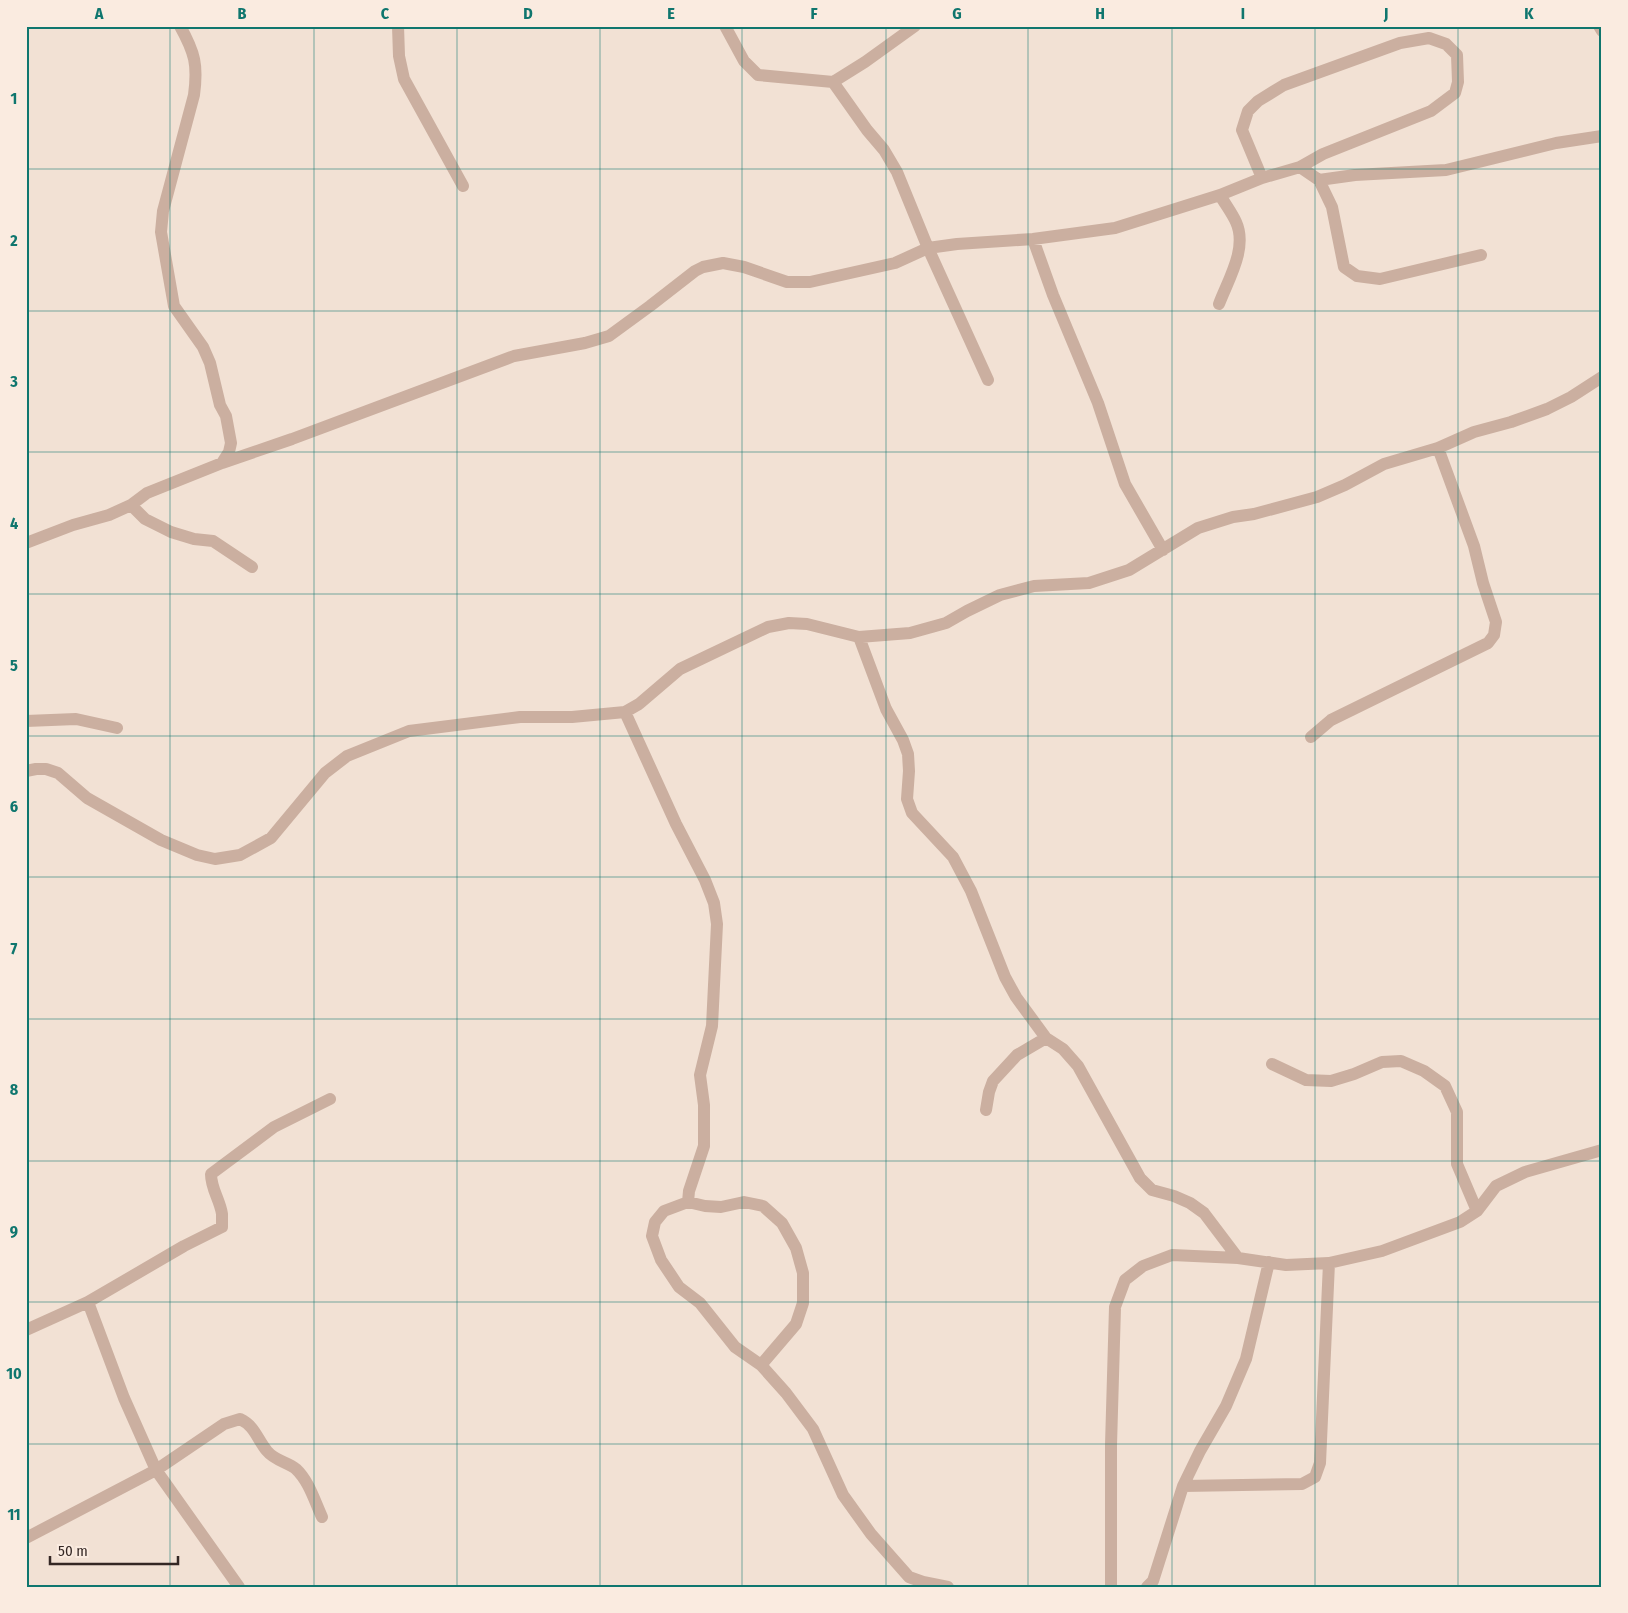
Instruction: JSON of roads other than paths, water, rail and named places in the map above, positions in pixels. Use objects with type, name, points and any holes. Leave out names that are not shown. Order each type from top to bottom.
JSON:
[{"type":"street","points":[[180,26],[192,48],[196,64],[196,81],[163,211],[161,232],[174,306],[204,347],[210,363],[220,405],[226,416],[231,443],[229,452],[222,462]]},
{"type":"street","points":[[398,26],[399,56],[404,79],[463,186]]},
{"type":"street","points":[[725,26],[744,61],[758,75],[833,82],[866,62],[915,26]]},
{"type":"street","points":[[1599,26],[1602,31]]},
{"type":"street","points":[[26,543],[131,506],[147,493],[222,462],[302,436],[514,356],[585,343],[609,336],[695,271],[703,267],[723,264],[732,265],[744,267],[787,282],[810,282],[895,263],[928,248],[957,244],[1033,240],[1115,228],[1220,195],[1262,178],[1300,166],[1322,154],[1431,111],[1455,93],[1458,82],[1457,55],[1446,44],[1429,38],[1400,43],[1284,85],[1258,101],[1248,111],[1242,130],[1262,178]]},
{"type":"street","points":[[833,82],[867,130],[884,150],[897,172],[928,248],[988,380]]},
{"type":"street","points":[[1319,180],[1355,175],[1446,170],[1556,143],[1602,136]]},
{"type":"street","points":[[1300,166],[1319,180],[1332,207],[1344,268],[1357,276],[1380,279],[1481,255]]},
{"type":"street","points":[[1219,304],[1238,254],[1240,239],[1237,223],[1220,195]]},
{"type":"street","points":[[1033,240],[1053,295],[1098,403],[1125,484],[1163,550]]},
{"type":"street","points":[[26,771],[46,769],[58,774],[87,798],[161,840],[197,855],[215,859],[240,855],[271,838],[324,773],[347,756],[409,731],[520,717],[572,717],[625,712],[639,704],[680,669],[768,627],[789,623],[807,624],[859,637],[910,633],[946,623],[1000,595],[1034,586],[1090,583],[1130,570],[1198,528],[1226,519],[1254,514],[1317,497],[1345,485],[1384,464],[1438,448],[1474,432],[1511,422],[1546,409],[1571,397],[1602,377]]},
{"type":"street","points":[[1311,737],[1331,720],[1488,643],[1494,635],[1496,622],[1483,583],[1474,546],[1438,448]]},
{"type":"street","points":[[131,506],[145,519],[171,532],[194,539],[213,541],[252,567]]},
{"type":"street","points":[[859,637],[886,709],[903,740],[908,754],[908,799],[912,813],[953,857],[971,891],[1005,977],[1016,997],[1046,1038],[1063,1049],[1078,1066],[1140,1178],[1152,1190],[1190,1203],[1204,1213],[1238,1258]]},
{"type":"street","points":[[625,712],[676,824],[705,880],[714,903],[718,924],[712,1026],[700,1075],[704,1105],[704,1146],[689,1191],[688,1202]]},
{"type":"street","points":[[26,721],[76,720],[117,728]]},
{"type":"street","points":[[986,1110],[993,1081],[1017,1055],[1046,1038]]},
{"type":"street","points":[[1272,1064],[1306,1080],[1331,1081],[1382,1062],[1401,1061],[1424,1071],[1445,1086],[1457,1112],[1457,1164],[1477,1211]]},
{"type":"street","points":[[26,1330],[88,1302],[184,1246],[222,1227],[222,1212],[213,1190],[211,1174],[274,1127],[330,1099]]},
{"type":"street","points":[[1111,1587],[1111,1446],[1115,1307],[1125,1280],[1143,1266],[1172,1256],[1238,1258],[1286,1264],[1329,1263],[1382,1251],[1460,1222],[1477,1211],[1496,1186],[1525,1172],[1602,1150]]},
{"type":"street","points":[[761,1365],[796,1324],[803,1303],[802,1273],[796,1248],[782,1223],[763,1206],[744,1202],[721,1206],[705,1206],[688,1202],[664,1211],[654,1222],[652,1236],[661,1260],[679,1287],[700,1303],[735,1347],[761,1365],[786,1393],[813,1429],[842,1495],[909,1577],[948,1587]]},
{"type":"street","points":[[1147,1587],[1153,1581],[1183,1486],[1200,1451],[1226,1406],[1246,1359],[1269,1262]]},
{"type":"street","points":[[1183,1486],[1302,1484],[1315,1477],[1320,1463],[1329,1263]]},
{"type":"street","points":[[88,1302],[124,1398],[156,1470],[239,1587]]},
{"type":"street","points":[[26,1538],[156,1470],[224,1424],[240,1419],[249,1424],[268,1452],[279,1461],[295,1468],[304,1479],[322,1517]]}]
